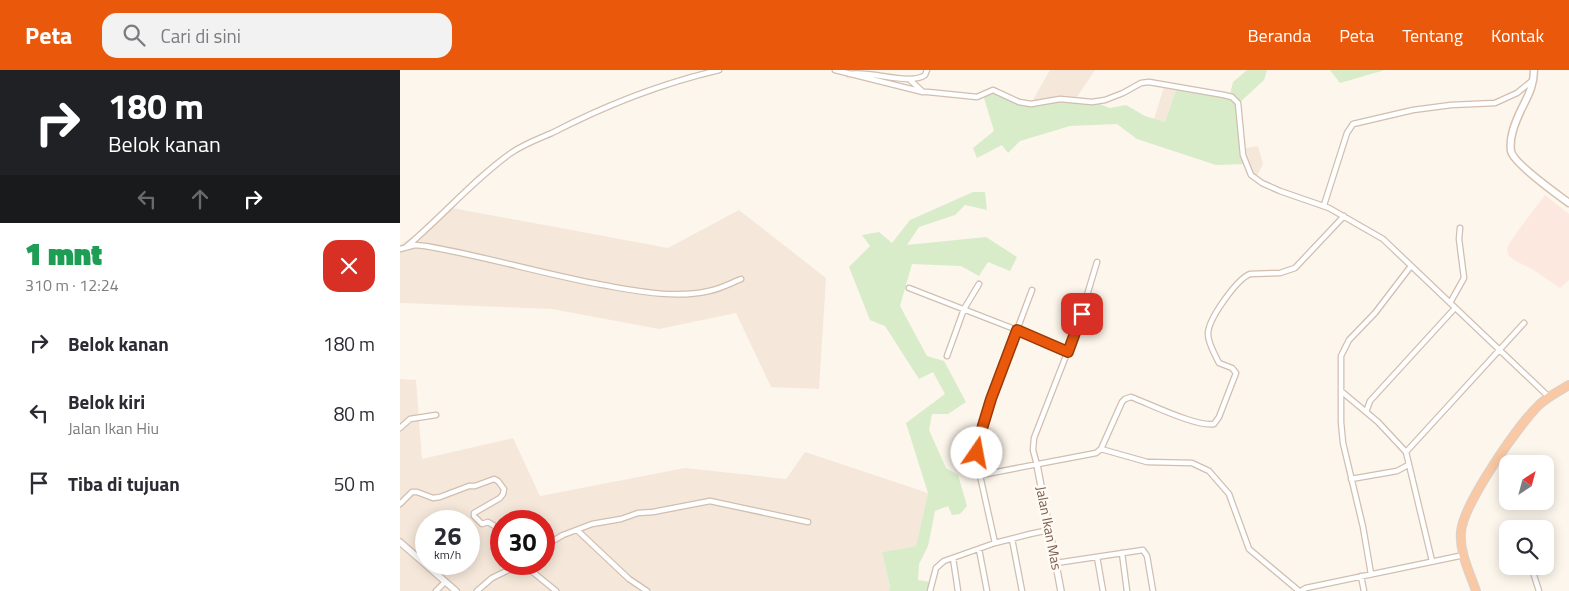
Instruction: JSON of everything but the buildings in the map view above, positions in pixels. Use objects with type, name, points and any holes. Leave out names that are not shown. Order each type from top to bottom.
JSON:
[{"type":"highway","points":[[1476,591],[1464,555],[1461,540],[1462,527],[1476,496],[1526,418],[1549,397],[1569,385]]},
{"type":"main road","points":[[1534,70],[1532,89],[1513,128],[1511,151],[1513,157],[1524,167],[1569,203]]},
{"type":"street","points":[[406,247],[487,173],[524,145],[597,110],[657,86],[719,70]]},
{"type":"street","points":[[835,70],[923,92],[977,97],[993,90],[1019,102],[1031,104],[1060,99],[1092,102],[1105,100],[1124,93],[1142,83],[1149,82],[1232,98],[1238,103],[1244,154],[1251,174],[1272,188],[1324,206],[1383,238],[1549,397]]},
{"type":"street","points":[[848,74],[868,72],[909,79],[922,77],[925,75],[926,70]]},
{"type":"street","points":[[1324,206],[1346,133],[1353,124],[1413,110],[1452,105],[1496,103],[1517,93],[1534,78]]},
{"type":"street","points":[[909,79],[923,92]]},
{"type":"street","points":[[981,475],[1093,454],[1101,449],[1122,402],[1131,397],[1207,425],[1217,422],[1236,373],[1232,368],[1219,363],[1210,340],[1208,333],[1215,316],[1245,276],[1250,274],[1285,273],[1295,268],[1301,264],[1333,226],[1344,216]]},
{"type":"street","points":[[1450,303],[1464,278],[1459,239],[1460,228]]},
{"type":"street","points":[[400,249],[420,246],[434,247],[562,277],[629,290],[661,293],[687,294],[710,291],[741,279]]},
{"type":"street","points":[[1037,465],[1033,443],[1085,304],[1097,262]]},
{"type":"street","points":[[1370,574],[1363,527],[1342,443],[1341,356],[1345,346],[1354,334],[1384,303],[1412,266]]},
{"type":"street","points":[[946,356],[964,309],[980,284]]},
{"type":"street","points":[[909,288],[1068,352]]},
{"type":"street","points":[[995,544],[977,462],[978,442],[991,399],[1032,290]]},
{"type":"street","points":[[1366,412],[1368,404],[1456,308]]},
{"type":"street","points":[[1406,452],[1524,323]]},
{"type":"street","points":[[1341,391],[1366,412],[1406,452],[1432,561]]},
{"type":"street","points":[[400,428],[410,419],[436,415]]},
{"type":"street","points":[[1101,449],[1147,462],[1192,462],[1209,471],[1229,494],[1249,549],[1303,590],[1464,555]]},
{"type":"street","name":"Jalan Ikan Mas","points":[[1037,465],[1061,591]]},
{"type":"street","points":[[1351,479],[1396,471],[1408,465]]},
{"type":"street","points":[[1396,471],[1410,475]]},
{"type":"street","points":[[400,504],[412,492],[433,498],[440,497],[494,479],[504,489],[503,494],[500,498],[474,513],[479,523],[490,523]]},
{"type":"street","points":[[555,540],[592,524],[621,519],[638,513],[710,501],[808,522]]},
{"type":"street","points":[[577,530],[629,579],[647,591]]},
{"type":"street","points":[[930,591],[936,568],[944,561],[995,544],[1049,530]]},
{"type":"street","points":[[1012,539],[1022,591]]},
{"type":"street","points":[[400,542],[456,591]]},
{"type":"street","points":[[979,549],[987,591]]},
{"type":"street","points":[[1056,563],[1144,550],[1146,552],[1153,591]]},
{"type":"street","points":[[1122,554],[1127,591]]},
{"type":"street","points":[[1097,557],[1103,591]]},
{"type":"street","points":[[953,558],[958,591]]},
{"type":"street","points":[[477,591],[498,575]]},
{"type":"street","points":[[536,575],[556,591]]},
{"type":"street","points":[[1533,575],[1539,591]]},
{"type":"street","points":[[1361,576],[1364,591]]},
{"type":"street","points":[[436,591],[445,582]]},
{"type":"shaded area","points":[[1050,70],[1095,70],[1075,100],[1030,105]]},
{"type":"shaded area","points":[[1164,87],[1176,90],[1165,122],[1154,119]]},
{"type":"shaded area","points":[[1258,146],[1263,164],[1255,180],[1242,149]]},
{"type":"shaded area","points":[[1545,195],[1569,214],[1569,280],[1560,288],[1532,269],[1514,260],[1509,256],[1507,250],[1517,232]]},
{"type":"shaded area","points":[[447,207],[668,248],[739,210],[826,278],[819,389],[771,387],[736,313],[659,329],[552,309],[400,303],[400,245],[415,235]]},
{"type":"shaded area","points":[[400,379],[416,380],[422,459],[513,438],[540,496],[685,468],[786,479],[805,452],[928,493],[916,546],[882,552],[890,587],[889,591],[400,591]]},
{"type":"green space","points":[[1247,70],[1267,70],[1264,80],[1236,106],[1238,133],[1246,164],[1216,165],[1137,139],[1117,124],[1070,126],[1020,141],[1008,153],[1002,145],[977,158],[973,148],[994,131],[984,98],[991,92],[995,91],[1030,105],[1047,104],[1055,101],[1097,103],[1110,108],[1126,105],[1145,116],[1165,122],[1176,90],[1213,94],[1229,98],[1233,82]]},
{"type":"green space","points":[[1330,70],[1385,70],[1340,83]]},
{"type":"green space","points":[[973,192],[985,192],[987,210],[965,205],[955,215],[919,227],[907,245],[986,237],[1017,257],[1010,271],[988,262],[979,276],[961,266],[912,264],[900,306],[927,356],[944,361],[966,402],[948,414],[932,414],[929,430],[946,468],[958,475],[967,506],[960,514],[952,515],[948,506],[935,511],[928,546],[919,564],[918,580],[930,582],[929,591],[889,591],[890,587],[882,552],[916,546],[928,493],[906,423],[945,394],[933,372],[919,379],[885,326],[870,320],[849,267],[870,246],[862,235],[879,232],[892,243],[910,220]]},
{"type":"route","points":[[977,453],[978,442],[991,399],[1017,330],[1068,352],[1082,314]]}]
